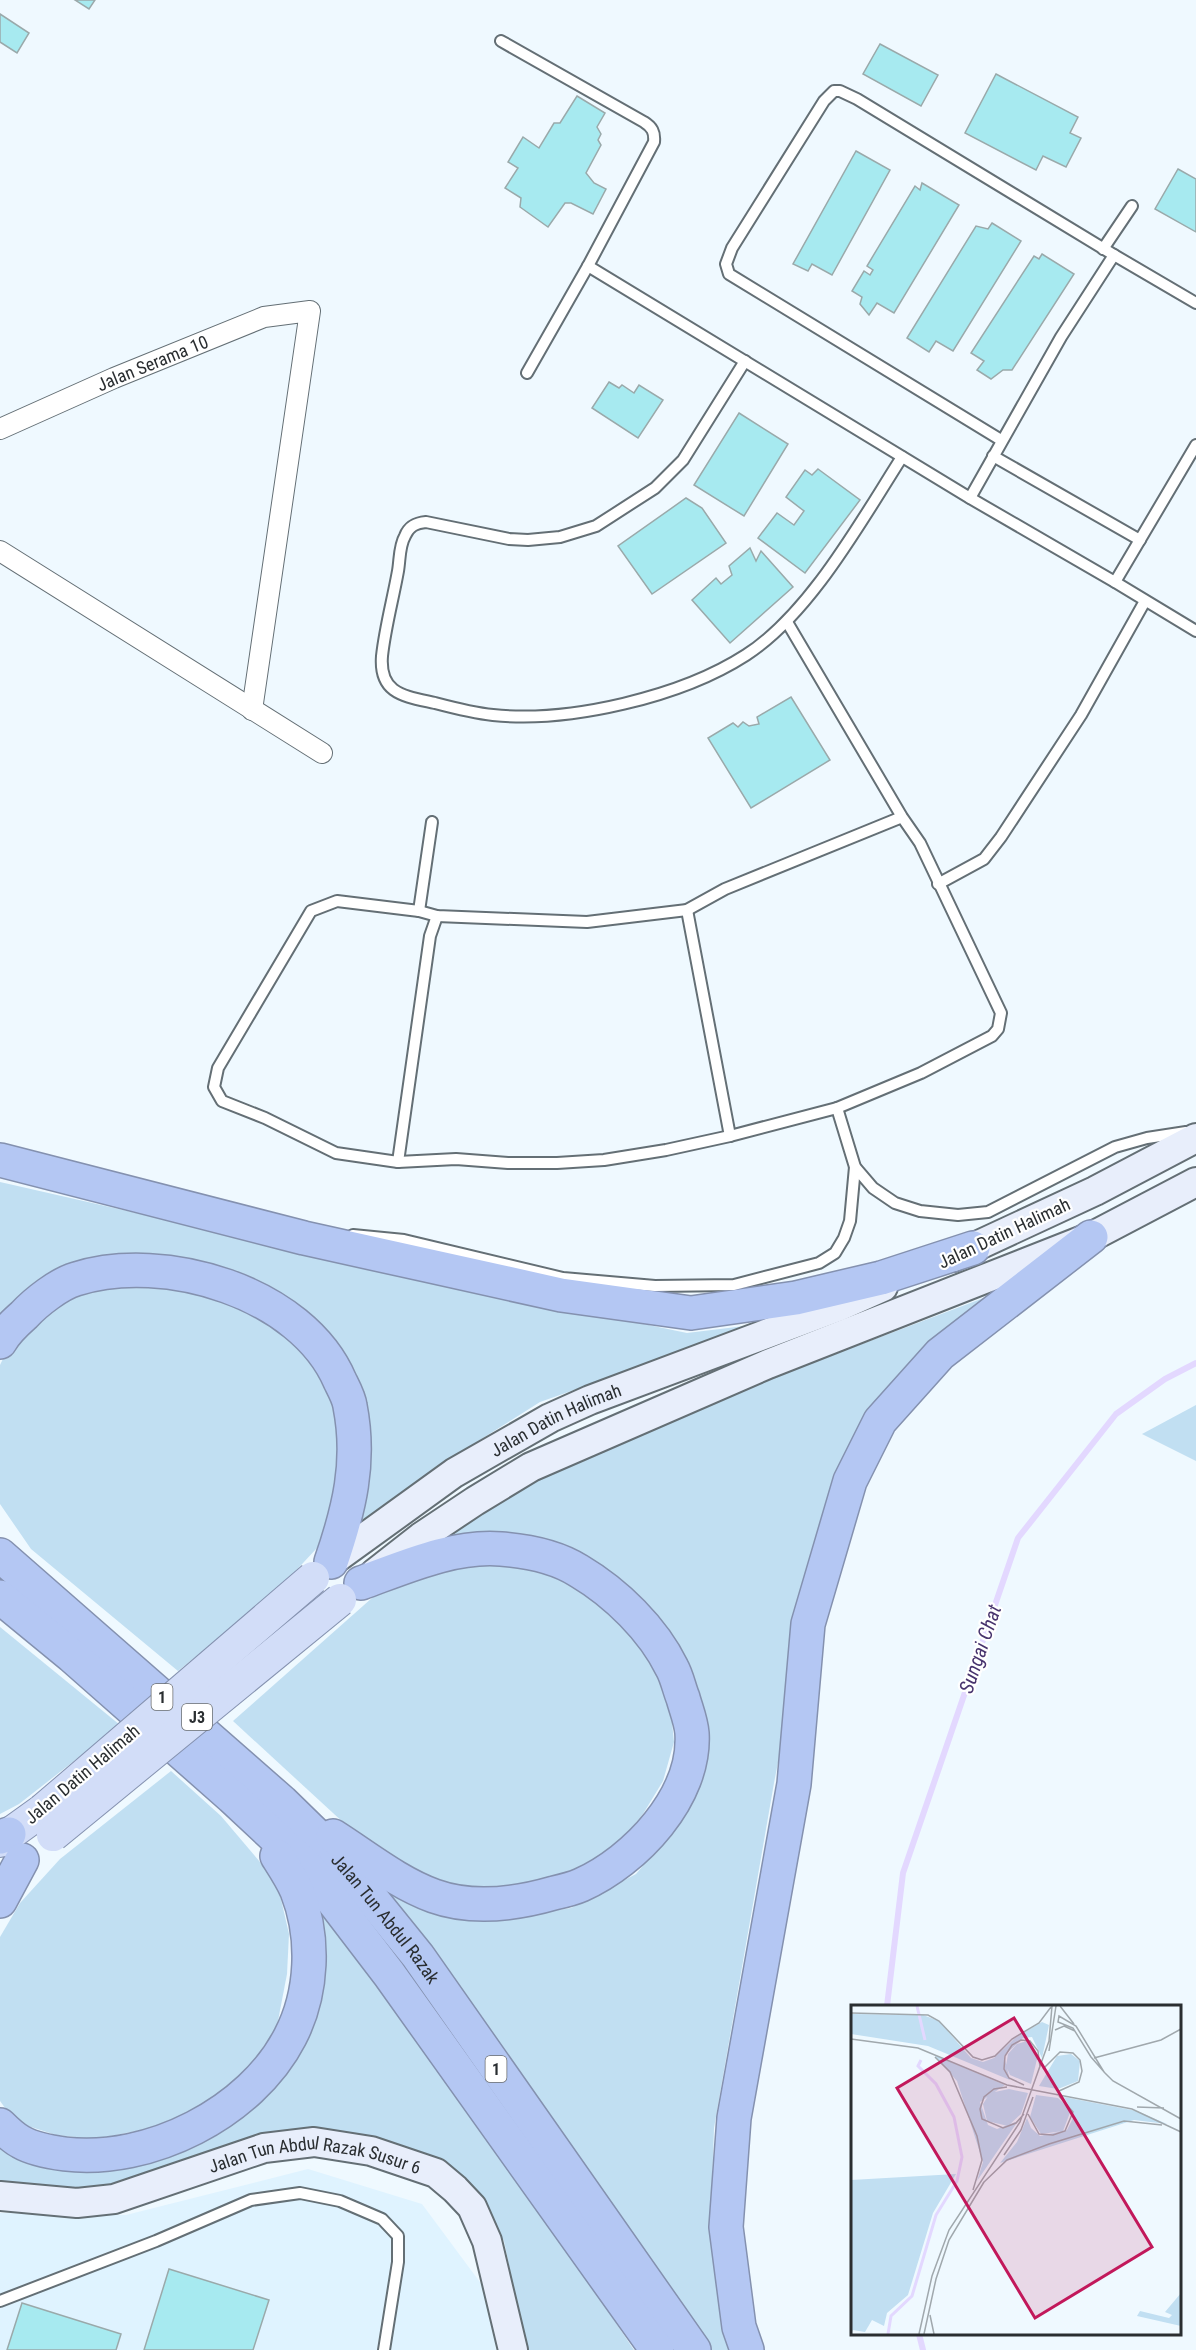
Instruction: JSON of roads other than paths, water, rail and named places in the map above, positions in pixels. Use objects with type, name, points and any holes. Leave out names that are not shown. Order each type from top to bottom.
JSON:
[{"type":"highway","points":[[0,1160],[304,1238],[561,1295],[691,1313],[796,1298],[881,1278],[973,1248]]},
{"type":"highway","points":[[747,2350],[739,2327],[726,2228],[734,2118],[794,1785],[808,1624],[850,1482],[880,1421],[940,1354],[1091,1237]]},
{"type":"highway","points":[[0,1342],[4,1334],[35,1303],[74,1279],[125,1269],[182,1274],[237,1290],[271,1306],[302,1328],[332,1362],[350,1404],[356,1464],[346,1520],[322,1570]]},
{"type":"highway","points":[[0,1531],[4,1541],[43,1592]]},
{"type":"highway","points":[[282,1802],[404,1881],[434,1896],[466,1904],[499,1903],[546,1895],[579,1886],[607,1871],[639,1847],[665,1816],[681,1787],[691,1754],[692,1732],[673,1668],[648,1630],[614,1596],[578,1570],[540,1555],[500,1549],[462,1551],[402,1568],[351,1591]]},
{"type":"highway","name":"Jalan Tun Abdul Razak","points":[[0,1554],[282,1802],[322,1840],[418,1956],[694,2350]]},
{"type":"highway","name":"Jalan Tun Abdul Razak","points":[[0,1597],[72,1656],[232,1797],[308,1868],[376,1957],[657,2350]]},
{"type":"highway","points":[[0,2125],[21,2143],[49,2152],[98,2155],[135,2150],[171,2139],[197,2127],[240,2098],[276,2059],[290,2037],[302,2008],[308,1978],[307,1920],[296,1889],[272,1847],[232,1797]]},
{"type":"highway","points":[[0,1902],[6,1850]]},
{"type":"main road","name":"Jalan Datin Halimah","points":[[48,1823],[322,1570],[454,1473],[550,1418],[590,1400],[838,1307],[1095,1191],[1196,1138]]},
{"type":"main road","name":"Jalan Datin Halimah","points":[[6,1850],[48,1823],[430,1531],[531,1467],[768,1364],[1091,1237],[1196,1182]]},
{"type":"main road","name":"Jalan Tun Abdul Razak Susur 6","points":[[0,2196],[77,2203],[114,2199],[264,2148],[314,2142],[371,2151],[435,2173],[472,2207],[487,2241],[513,2350]]},
{"type":"street","name":"Jalan Serama 10","points":[[0,429],[114,378],[264,317],[310,311],[252,710]]},
{"type":"street","points":[[0,551],[322,753]]},
{"type":"lane","points":[[501,41],[644,122],[653,130],[654,142],[588,266],[527,373]]},
{"type":"lane","points":[[1001,440],[738,282],[729,274],[726,267],[732,248],[824,102],[834,91],[840,91],[857,99],[1196,303]]},
{"type":"lane","points":[[1103,249],[1132,206]]},
{"type":"lane","points":[[970,498],[1061,337],[1114,255]]},
{"type":"lane","points":[[588,266],[970,498],[1196,631]]},
{"type":"lane","points":[[745,361],[702,433],[676,467],[655,488],[597,526],[575,534],[528,540],[509,539],[426,522],[417,523],[411,527],[402,545],[382,656],[383,678],[387,685],[400,694],[454,708],[492,715],[531,716],[569,714],[627,702],[703,677],[745,656],[787,622],[824,576],[902,457]]},
{"type":"lane","points":[[1115,582],[1196,445]]},
{"type":"lane","points":[[993,456],[1140,540]]},
{"type":"lane","points":[[938,885],[984,859],[1001,837],[1081,715],[1145,601]]},
{"type":"lane","points":[[787,622],[902,817],[920,843],[938,885],[1001,1013],[998,1029],[992,1036],[921,1073],[837,1108],[730,1136],[604,1160],[547,1163],[456,1159],[398,1162],[336,1153],[265,1118],[222,1101],[214,1087],[218,1068],[311,911],[337,901],[419,911],[437,916],[587,922],[687,910],[725,889],[902,817]]},
{"type":"lane","points":[[419,911],[432,822]]},
{"type":"lane","points":[[687,910],[730,1136]]},
{"type":"lane","points":[[398,1162],[430,936],[437,916]]},
{"type":"lane","points":[[304,1238],[338,1234],[404,1240],[563,1278],[656,1286],[734,1286],[819,1263],[835,1253],[844,1238],[850,1221],[855,1167],[837,1108]]},
{"type":"lane","points":[[855,1167],[873,1188],[896,1203],[920,1211],[958,1215],[988,1212],[1115,1147],[1147,1138],[1196,1131]]},
{"type":"lane","points":[[0,2301],[156,2241],[251,2200],[300,2193],[340,2201],[382,2219],[398,2236],[398,2262],[384,2350]]},
{"type":"waterway","name":"Sungai Chat","points":[[887,2005],[903,1873],[1018,1538],[1116,1414],[1165,1379],[1196,1363]]},
{"type":"waterway","name":"Sungai Chat","points":[[919,2335],[923,2350]]}]
